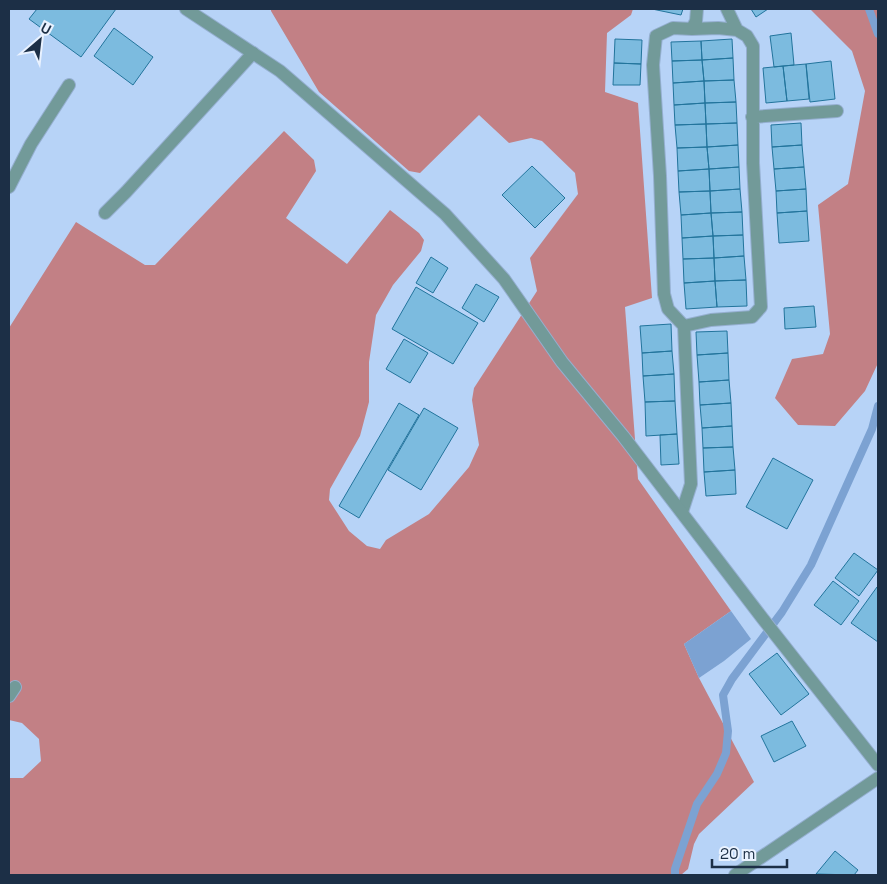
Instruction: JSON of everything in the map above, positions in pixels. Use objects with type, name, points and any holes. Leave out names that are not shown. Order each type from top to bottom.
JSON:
[{"type":"street","points":[[186,9],[280,71],[445,214],[504,278],[562,362],[623,436],[781,643],[851,728],[878,765]]},
{"type":"street","points":[[692,29],[696,21],[697,9]]},
{"type":"street","points":[[727,9],[737,30]]},
{"type":"street","points":[[682,512],[691,484],[684,326],[668,309],[664,294],[660,176],[653,65],[656,36],[673,28],[737,30],[747,36],[753,46],[753,162],[761,307],[752,317],[712,320],[684,326]]},
{"type":"street","points":[[104,213],[145,172],[253,53]]},
{"type":"street","points":[[9,187],[31,144],[69,84]]},
{"type":"street","points":[[752,117],[837,111]]},
{"type":"street","points":[[735,875],[878,778]]},
{"type":"shaded area","points":[[271,9],[633,9],[631,15],[607,33],[605,92],[638,103],[652,298],[625,307],[638,479],[731,611],[684,644],[699,678],[754,782],[699,834],[694,844],[688,869],[681,875],[9,875],[9,778],[23,778],[41,761],[39,739],[22,723],[9,720],[9,328],[76,222],[145,265],[155,265],[284,131],[314,160],[316,171],[286,218],[347,264],[390,210],[419,233],[424,240],[421,251],[393,285],[376,315],[369,362],[369,402],[360,436],[330,489],[329,500],[349,531],[367,546],[380,549],[386,540],[429,514],[469,467],[479,445],[472,400],[474,388],[537,291],[530,258],[578,194],[575,173],[542,141],[531,138],[509,143],[479,115],[420,173],[409,171],[319,92]]},
{"type":"shaded area","points":[[810,9],[878,9],[878,363],[865,391],[835,426],[798,425],[775,398],[792,359],[823,354],[830,334],[818,205],[848,184],[865,91],[852,51]]},
{"type":"water","points":[[731,611],[751,639],[699,678],[684,644]]},
{"type":"building","points":[[37,9],[116,9],[81,57],[29,19]]},
{"type":"building","points":[[652,9],[683,9],[681,15]]},
{"type":"building","points":[[751,9],[768,9],[756,17]]},
{"type":"building","points":[[114,28],[153,57],[133,85],[94,56]]},
{"type":"building","points":[[791,33],[794,65],[774,67],[770,36]]},
{"type":"building","points":[[615,39],[642,40],[641,64],[614,63]]},
{"type":"building","points":[[732,39],[733,58],[702,60],[701,41]]},
{"type":"building","points":[[701,41],[702,60],[672,61],[671,42]]},
{"type":"building","points":[[733,58],[734,80],[704,81],[702,60]]},
{"type":"building","points":[[702,60],[704,81],[673,83],[672,61]]},
{"type":"building","points":[[831,61],[835,99],[810,102],[806,64]]},
{"type":"building","points":[[614,63],[641,64],[640,85],[613,85]]},
{"type":"building","points":[[806,64],[809,99],[787,101],[783,66]]},
{"type":"building","points":[[783,66],[787,101],[766,103],[763,68]]},
{"type":"building","points":[[734,80],[736,102],[705,103],[704,81]]},
{"type":"building","points":[[704,81],[705,103],[674,105],[673,83]]},
{"type":"building","points":[[736,102],[737,123],[706,124],[705,103]]},
{"type":"building","points":[[705,103],[706,124],[675,125],[674,105]]},
{"type":"building","points":[[737,123],[738,145],[707,147],[706,124]]},
{"type":"building","points":[[801,123],[802,145],[772,147],[771,125]]},
{"type":"building","points":[[706,124],[707,147],[677,148],[675,125]]},
{"type":"building","points":[[738,145],[739,167],[709,169],[707,147]]},
{"type":"building","points":[[802,145],[804,167],[774,169],[772,147]]},
{"type":"building","points":[[707,147],[709,169],[678,171],[677,148]]},
{"type":"building","points":[[532,166],[565,198],[535,228],[502,195]]},
{"type":"building","points":[[739,167],[740,189],[710,191],[709,169]]},
{"type":"building","points":[[804,167],[806,189],[776,191],[774,169]]},
{"type":"building","points":[[709,169],[710,191],[679,192],[678,171]]},
{"type":"building","points":[[740,189],[742,212],[711,213],[710,191]]},
{"type":"building","points":[[806,189],[807,211],[777,213],[776,191]]},
{"type":"building","points":[[710,191],[711,213],[681,215],[679,192]]},
{"type":"building","points":[[807,211],[809,241],[779,243],[777,213]]},
{"type":"building","points":[[742,212],[743,235],[713,236],[711,213]]},
{"type":"building","points":[[711,213],[713,236],[682,238],[681,215]]},
{"type":"building","points":[[743,235],[744,256],[714,258],[713,236]]},
{"type":"building","points":[[713,236],[714,258],[683,259],[682,238]]},
{"type":"building","points":[[744,256],[746,280],[715,281],[714,258]]},
{"type":"building","points":[[431,257],[448,268],[433,293],[416,283]]},
{"type":"building","points":[[714,258],[715,281],[684,283],[683,259]]},
{"type":"building","points":[[746,280],[747,306],[717,307],[715,281]]},
{"type":"building","points":[[715,281],[717,307],[686,309],[684,283]]},
{"type":"building","points":[[476,284],[499,297],[484,322],[462,308]]},
{"type":"building","points":[[416,287],[478,323],[453,364],[392,329]]},
{"type":"building","points":[[814,306],[816,327],[785,329],[784,308]]},
{"type":"building","points":[[671,324],[672,351],[642,353],[640,326]]},
{"type":"building","points":[[727,331],[728,353],[697,355],[696,332]]},
{"type":"building","points":[[404,339],[428,353],[410,383],[386,369]]},
{"type":"building","points":[[672,351],[674,374],[643,376],[642,353]]},
{"type":"building","points":[[728,353],[729,380],[699,382],[697,355]]},
{"type":"building","points":[[674,374],[675,401],[645,402],[643,376]]},
{"type":"building","points":[[729,380],[731,403],[700,405],[699,382]]},
{"type":"building","points":[[675,401],[677,434],[646,436],[645,402]]},
{"type":"building","points":[[399,403],[419,415],[359,518],[339,506]]},
{"type":"building","points":[[731,403],[732,426],[702,428],[700,405]]},
{"type":"building","points":[[424,408],[458,428],[421,490],[388,470]]},
{"type":"building","points":[[732,426],[733,447],[703,448],[702,428]]},
{"type":"building","points":[[677,434],[679,464],[661,465],[660,435]]},
{"type":"building","points":[[733,447],[735,470],[704,472],[703,448]]},
{"type":"building","points":[[773,458],[813,480],[787,529],[746,507]]},
{"type":"building","points":[[735,470],[736,494],[706,496],[704,472]]},
{"type":"building","points":[[854,553],[878,570],[859,596],[835,578]]},
{"type":"building","points":[[833,581],[859,601],[841,625],[814,605]]},
{"type":"building","points":[[878,588],[878,642],[851,623]]},
{"type":"building","points":[[777,653],[809,694],[781,715],[749,674]]},
{"type":"building","points":[[792,721],[806,746],[774,762],[761,736]]},
{"type":"building","points":[[835,851],[858,870],[854,875],[816,874]]},
{"type":"waterway","points":[[869,9],[878,34]]},
{"type":"waterway","points":[[675,875],[675,869],[697,804],[717,774],[726,753],[728,731],[723,695],[732,679],[782,612],[811,565],[872,429],[878,406]]}]
